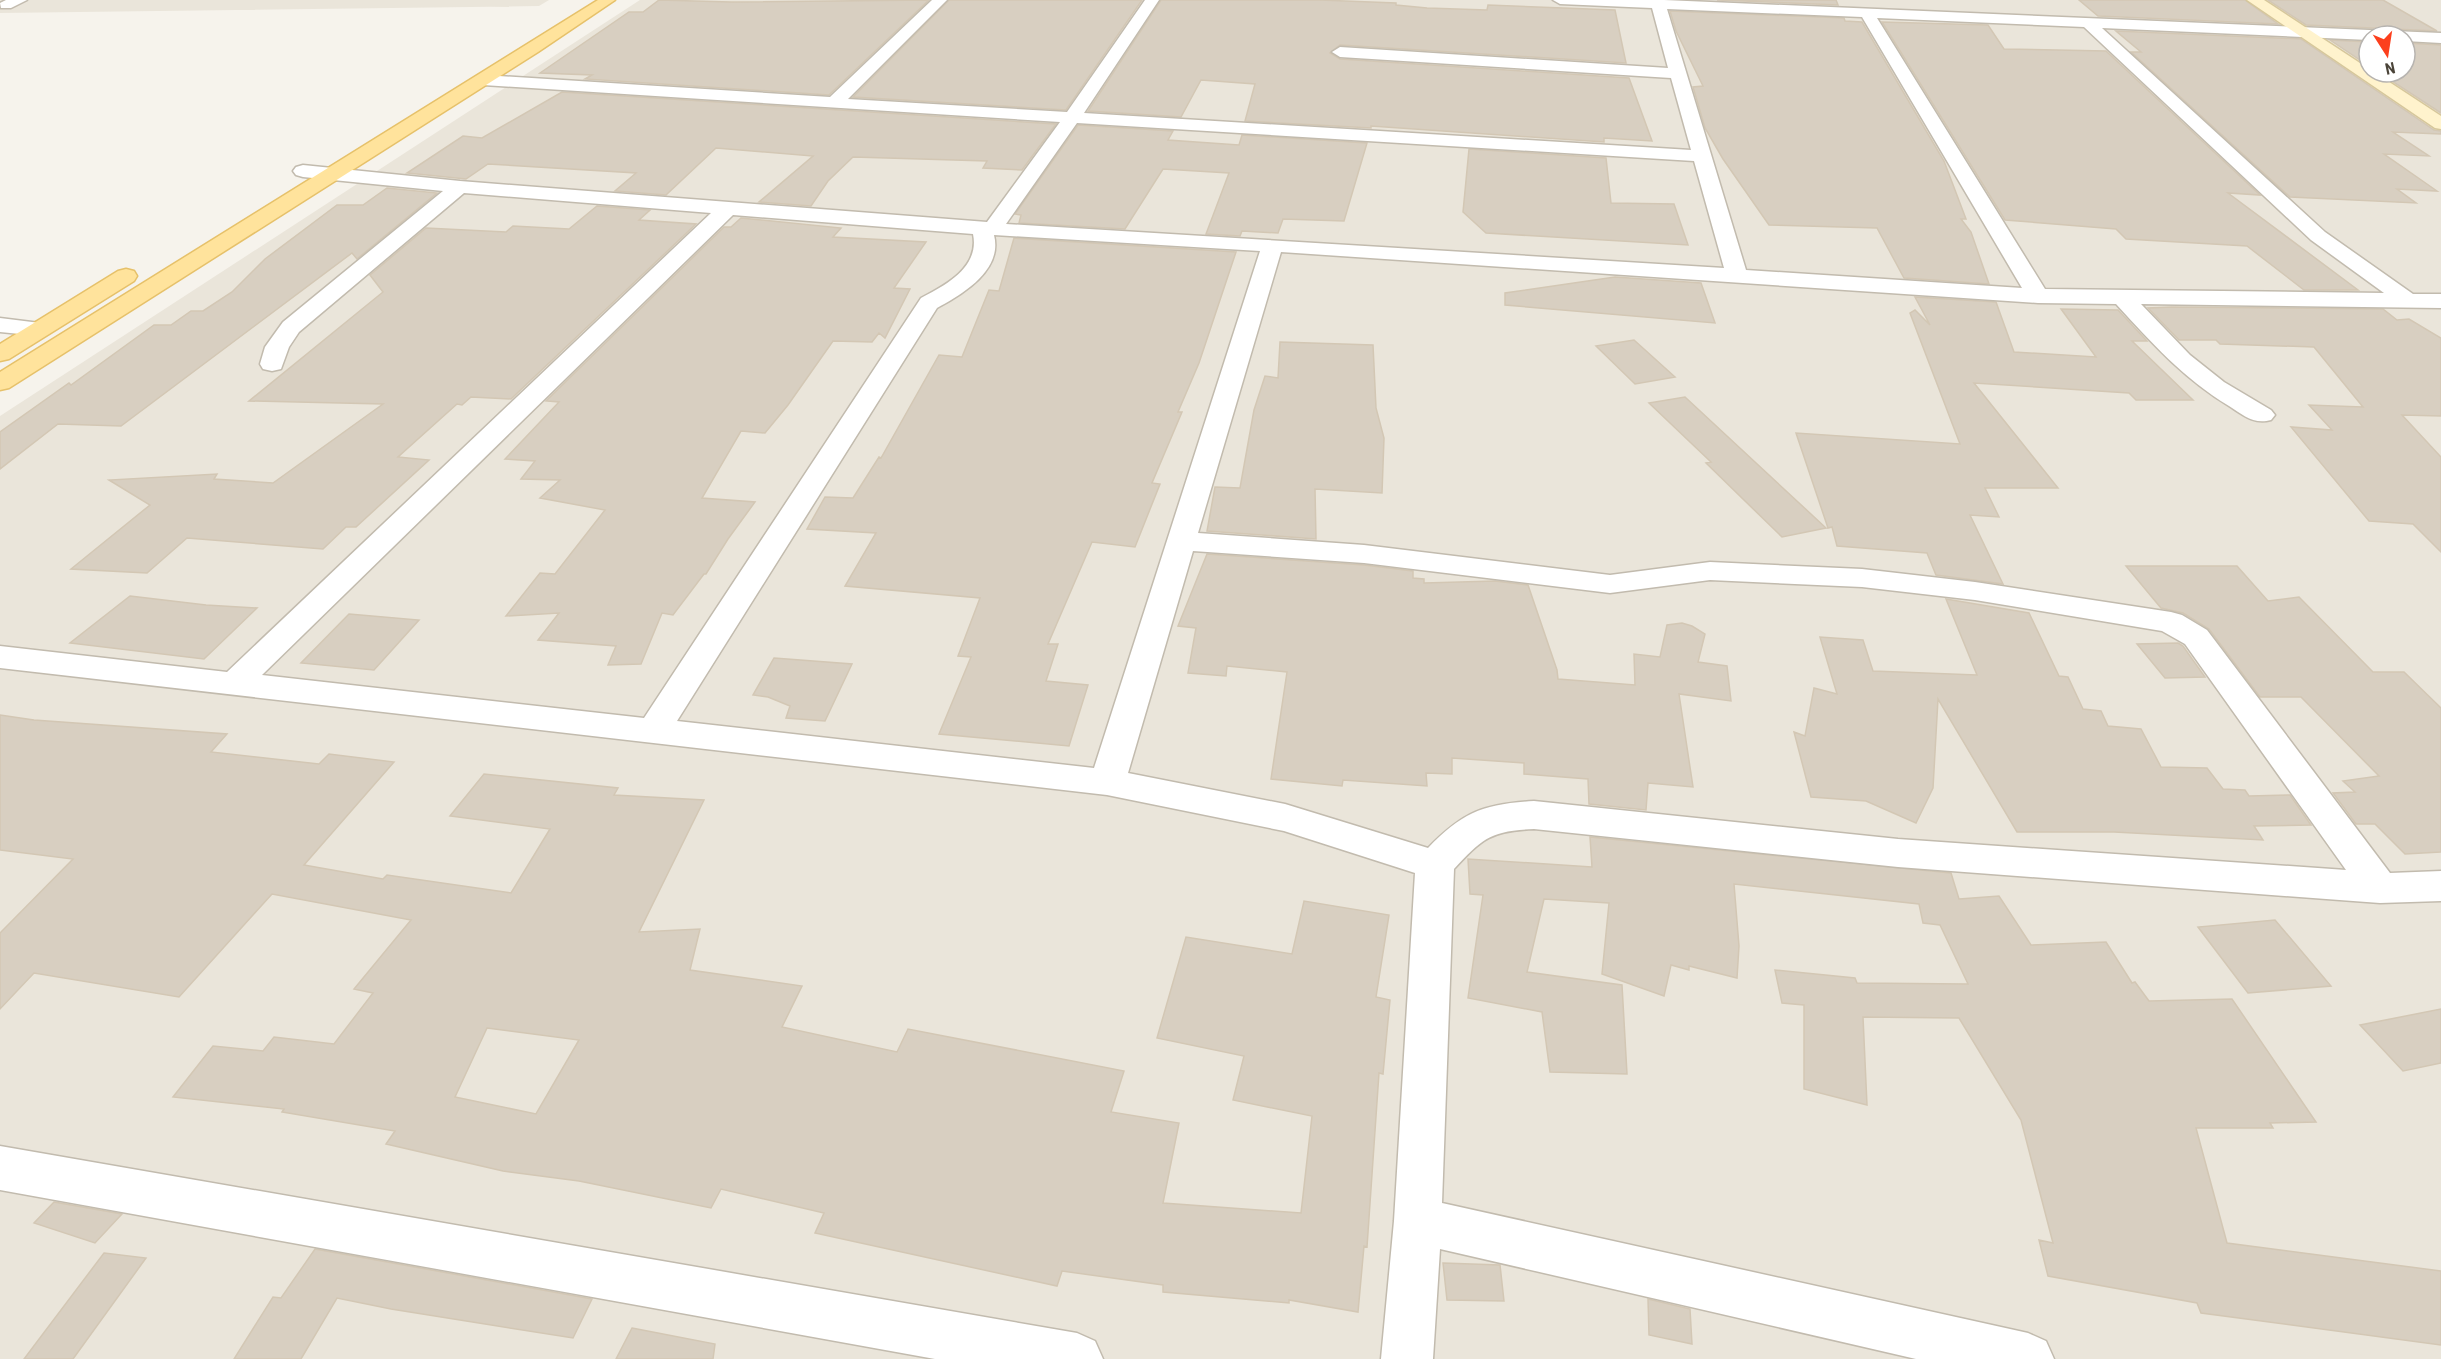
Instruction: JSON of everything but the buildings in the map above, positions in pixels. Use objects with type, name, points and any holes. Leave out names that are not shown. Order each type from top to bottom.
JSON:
[{"type":"main road","points":[[282,183],[582,0]]},
{"type":"main road","points":[[0,383],[608,0]]},
{"type":"main road","points":[[0,354],[141,267]]},
{"type":"street","points":[[833,104],[940,0]]},
{"type":"street","points":[[653,731],[929,303],[958,287],[972,274],[985,255],[987,228],[1073,116],[1152,0]]},
{"type":"street","points":[[1560,0],[2441,38]]},
{"type":"street","points":[[2254,0],[2441,124]]},
{"type":"street","points":[[1658,3],[1700,156],[1737,277]]},
{"type":"street","points":[[1869,15],[2038,296]]},
{"type":"street","points":[[2088,22],[2318,236],[2407,301]]},
{"type":"street","points":[[1340,52],[1677,73]]},
{"type":"street","points":[[483,80],[833,104],[1073,116],[1700,156]]},
{"type":"street","points":[[303,171],[460,187],[727,209],[1737,277],[2038,296],[2407,301],[2437,310]]},
{"type":"street","points":[[272,364],[277,347],[291,327],[460,187]]},
{"type":"street","points":[[234,684],[727,209]]},
{"type":"street","points":[[1107,782],[1272,245]]},
{"type":"street","points":[[2121,296],[2181,360],[2215,387],[2262,416]]},
{"type":"street","points":[[0,326],[40,329]]},
{"type":"street","points":[[1182,541],[1364,554],[1610,584],[1710,571],[1862,578],[1975,591],[2171,622],[2196,637],[2380,888]]},
{"type":"street","points":[[0,657],[1107,782],[1285,818],[1435,865]]},
{"type":"street","points":[[1407,1359],[1418,1221],[1435,865],[1470,828],[1478,824],[1514,815],[1534,815],[1898,853],[2380,888],[2441,886]]},
{"type":"street","points":[[0,1168],[1077,1359]]},
{"type":"street","points":[[1418,1221],[2028,1359]]},
{"type":"shaded area","points":[[0,0],[549,0],[539,6],[0,13]]},
{"type":"shaded area","points":[[640,0],[2441,0],[2441,1359],[0,1359],[0,416]]}]
